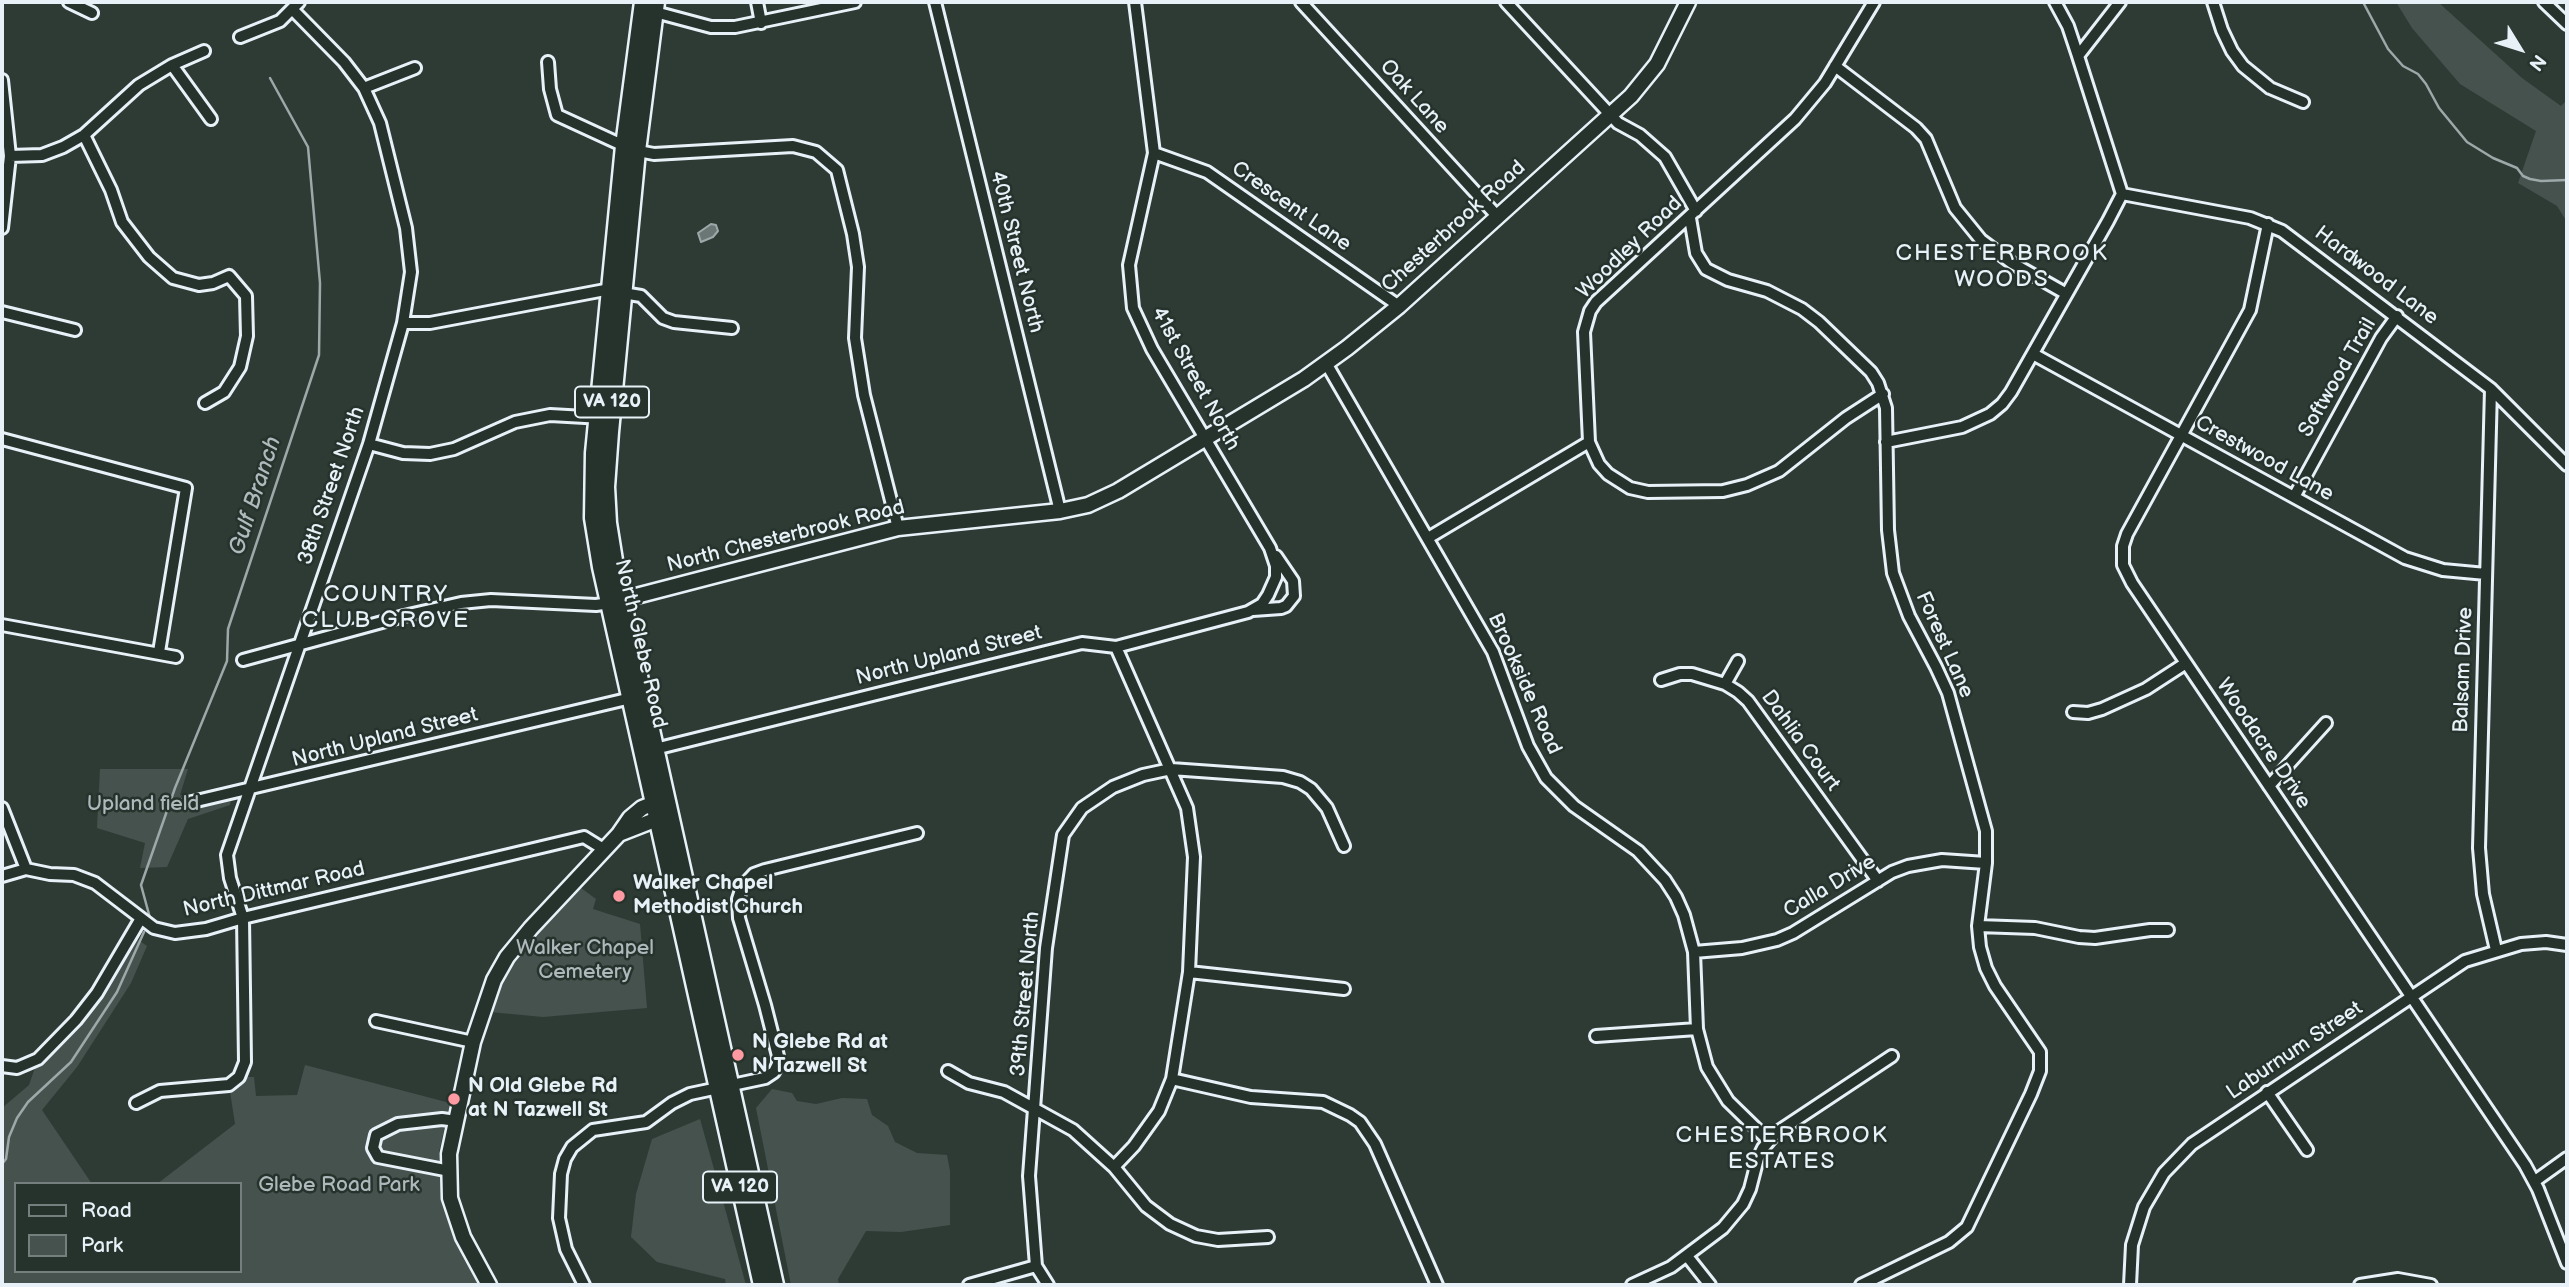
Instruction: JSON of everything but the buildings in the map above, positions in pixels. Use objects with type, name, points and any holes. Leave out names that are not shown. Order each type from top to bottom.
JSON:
[{"type":"main road","name":"North Glebe Road","points":[[651,5],[630,148],[604,418],[607,505],[616,601],[631,698],[662,809],[725,1087],[775,1285]]},
{"type":"main road","name":"North Glebe Road","points":[[616,601],[655,748],[662,809]]},
{"type":"main road","name":"North Glebe Road","points":[[725,1087],[762,1285]]},
{"type":"street","points":[[69,2],[92,13]]},
{"type":"street","points":[[757,2],[761,23]]},
{"type":"street","points":[[651,5],[711,27],[735,27],[855,2]]},
{"type":"street","name":"40th Street North","points":[[935,2],[1060,511]]},
{"type":"street","name":"41st Street North","points":[[1135,2],[1154,153],[1129,265],[1133,308],[1152,349],[1270,548]]},
{"type":"street","name":"Oak Lane","points":[[1301,2],[1498,217]]},
{"type":"street","name":"Forest Lane","points":[[1506,2],[1618,123],[1653,145],[1665,157],[1693,215],[1696,253],[1706,269],[1728,280],[1767,291],[1802,309],[1871,372],[1883,394],[1886,408],[1888,530],[1894,573],[1909,616],[1937,667],[1958,726],[1986,831],[1986,863],[1978,926],[1986,968],[1995,986],[2036,1044],[2041,1062],[2031,1094],[1972,1217],[1959,1235],[1861,1285]]},
{"type":"street","name":"Chesterbrook Road","points":[[1204,439],[1245,416],[1326,363],[1399,306],[1585,136],[1611,116],[1649,76],[1688,2]]},
{"type":"street","name":"Woodley Road","points":[[1589,442],[1584,332],[1596,302],[1795,119],[1825,83],[1874,2]]},
{"type":"street","points":[[1886,442],[1962,427],[1990,414],[2011,392],[2122,194],[2068,26],[2055,2]]},
{"type":"street","points":[[2078,56],[2120,2]]},
{"type":"street","points":[[2213,2],[2222,30],[2243,66],[2270,88],[2303,102]]},
{"type":"street","points":[[2544,2],[2567,23]]},
{"type":"street","points":[[240,37],[280,21],[296,6]]},
{"type":"street","name":"38th Street North","points":[[136,1103],[160,1091],[229,1085],[239,1077],[245,1062],[243,918],[230,878],[228,855],[298,644],[369,444],[403,323],[411,272],[406,228],[380,123],[364,88],[296,6]]},
{"type":"street","points":[[10,156],[42,155],[63,147],[84,135],[139,85],[172,65],[204,51]]},
{"type":"street","points":[[548,62],[550,89],[557,115],[630,148],[654,154],[793,146],[816,152],[837,170],[858,267],[855,338],[864,395],[898,528]]},
{"type":"street","points":[[172,65],[211,119]]},
{"type":"street","points":[[1835,66],[1916,128],[1926,139],[1955,208],[1981,240],[2012,263],[2065,293]]},
{"type":"street","points":[[364,88],[415,68]]},
{"type":"street","points":[[2,80],[10,156],[2,228]]},
{"type":"street","points":[[84,135],[111,190],[122,222],[149,257],[173,278],[198,285],[213,283],[229,276],[246,296],[248,317],[240,367],[224,392],[205,403]]},
{"type":"street","name":"Crescent Lane","points":[[1154,153],[1207,172],[1399,306]]},
{"type":"street","name":"Hardwood Lane","points":[[2122,194],[2268,224],[2299,242],[2491,389],[2567,465]]},
{"type":"street","name":"Woodacre Drive","points":[[2268,224],[2250,310],[2127,534],[2122,559],[2128,578],[2535,1181],[2567,1263]]},
{"type":"street","points":[[403,323],[430,323],[590,291],[616,291],[640,296],[663,318],[674,322],[733,328]]},
{"type":"street","points":[[2,312],[75,330]]},
{"type":"street","name":"Softwood Trail","points":[[2294,497],[2381,338],[2396,316]]},
{"type":"street","name":"Crestwood Lane","points":[[2032,354],[2418,563],[2443,570],[2486,574]]},
{"type":"street","name":"Brookside Road","points":[[1326,363],[1493,652],[1503,673],[1520,727],[1546,778],[1573,806],[1638,851],[1665,880],[1684,915],[1694,952],[1697,1029],[1707,1067],[1716,1084],[1741,1116],[1769,1140]]},
{"type":"street","name":"Balsam Drive","points":[[2491,389],[2479,848],[2483,894],[2496,950]]},
{"type":"street","points":[[1428,538],[1589,442],[1599,464],[1630,488],[1648,492],[1723,491],[1744,487],[1779,471],[1836,425],[1883,394]]},
{"type":"street","points":[[369,444],[403,453],[430,454],[454,449],[514,422],[550,415],[604,418]]},
{"type":"street","points":[[2,439],[186,488],[159,652]]},
{"type":"street","name":"North Chesterbrook Road","points":[[243,660],[461,603],[491,600],[596,605],[898,528],[1060,511],[1087,505],[1118,491],[1204,439]]},
{"type":"street","points":[[1253,610],[1262,604],[1273,587],[1276,566],[1270,548]]},
{"type":"street","name":"North Upland Street","points":[[655,748],[1082,643],[1116,647],[1253,610],[1280,608],[1286,606],[1294,596],[1293,581],[1270,548]]},
{"type":"street","points":[[2,625],[176,657]]},
{"type":"street","points":[[1114,1167],[1134,1146],[1159,1111],[1172,1079],[1189,972],[1194,857],[1187,808],[1116,647]]},
{"type":"street","points":[[1725,684],[1738,661]]},
{"type":"street","points":[[2073,712],[2088,713],[2102,709],[2146,688],[2186,663]]},
{"type":"street","name":"Dahlia Court","points":[[1661,680],[1692,674],[1725,684],[1748,701],[1878,881]]},
{"type":"street","name":"North Upland Street","points":[[188,803],[631,698]]},
{"type":"street","points":[[2269,786],[2326,723]]},
{"type":"street","name":"39th Street North","points":[[1048,1285],[1036,1266],[1029,1176],[1046,948],[1063,835],[1082,808],[1113,787],[1143,775],[1171,769],[1283,777],[1300,782],[1319,797],[1327,808],[1344,846]]},
{"type":"street","points":[[2,808],[26,869],[2,876]]},
{"type":"street","points":[[489,1285],[463,1237],[450,1198],[449,1154],[473,1042],[494,980],[507,957],[531,928],[620,834],[634,814],[662,809]]},
{"type":"street","points":[[584,1285],[569,1256],[559,1218],[561,1174],[568,1153],[577,1142],[593,1130],[640,1124],[652,1119],[683,1097],[756,1081],[771,1075],[777,1068],[779,1060],[739,918],[738,899],[742,887],[754,874],[765,870],[917,833]]},
{"type":"street","name":"North Dittmar Road","points":[[26,869],[74,876],[95,883],[140,920],[154,928],[175,933],[205,929],[584,837],[605,850]]},
{"type":"street","name":"Calla Drive","points":[[1694,952],[1742,948],[1776,940],[1793,933],[1900,869],[1942,860],[1986,863]]},
{"type":"street","points":[[2,1066],[17,1068],[38,1059],[76,1020],[97,993],[140,920]]},
{"type":"street","points":[[1978,926],[2035,928],[2095,938],[2168,930]]},
{"type":"street","name":"Laburnum Street","points":[[2130,1285],[2130,1260],[2137,1225],[2164,1173],[2192,1144],[2465,961],[2496,950],[2532,943],[2567,945]]},
{"type":"street","points":[[1189,972],[1344,989]]},
{"type":"street","points":[[376,1021],[473,1042]]},
{"type":"street","points":[[1596,1036],[1697,1029]]},
{"type":"street","points":[[1632,1285],[1671,1267],[1734,1217],[1749,1189],[1758,1158],[1769,1140],[1892,1056]]},
{"type":"street","points":[[948,1071],[969,1083],[1004,1091],[1073,1130],[1114,1167],[1146,1206],[1171,1224],[1196,1236],[1218,1240],[1268,1237]]},
{"type":"street","points":[[1172,1079],[1251,1097],[1323,1102],[1360,1122],[1375,1144],[1437,1285]]},
{"type":"street","points":[[2267,1093],[2307,1150]]},
{"type":"street","points":[[450,1171],[378,1157],[373,1148],[376,1135],[398,1124],[442,1119],[456,1121]]},
{"type":"street","points":[[2535,1181],[2567,1158]]},
{"type":"street","points":[[1687,1256],[1710,1285]]},
{"type":"street","points":[[968,1285],[1036,1266]]},
{"type":"street","points":[[2360,1285],[2399,1279],[2431,1285]]},
{"type":"green space","points":[[2396,2],[2438,2],[2522,78],[2561,106],[2567,100],[2567,222],[2557,206],[2518,183],[2536,131],[2460,84],[2412,28]]},
{"type":"green space","name":"Upland field","points":[[100,769],[188,769],[180,795],[233,790],[230,805],[188,819],[167,867],[140,868],[145,843],[97,828]]},
{"type":"green space","name":"Walker Chapel Cemetery","points":[[581,888],[596,899],[593,909],[640,924],[647,1008],[543,1017],[490,1012],[504,976],[520,953]]},
{"type":"green space","name":"Glebe Road Park","points":[[131,935],[147,946],[131,983],[77,1067],[42,1110],[91,1182],[14,1182],[14,1273],[242,1273],[242,1182],[160,1182],[235,1124],[229,1085],[239,1077],[254,1077],[256,1096],[297,1095],[305,1065],[450,1103],[439,1152],[442,1205],[455,1241],[479,1285],[2,1285],[2,1108],[29,1085],[38,1059],[76,1021]]},
{"type":"green space","points":[[772,1089],[792,1093],[797,1101],[816,1104],[842,1098],[867,1099],[872,1115],[888,1126],[895,1142],[917,1153],[947,1155],[950,1171],[950,1225],[901,1232],[866,1231],[838,1279],[839,1285],[791,1285],[756,1108]]},
{"type":"green space","points":[[700,1119],[746,1285],[726,1285],[725,1279],[657,1262],[631,1237],[636,1194],[652,1139]]},
{"type":"shaded area","points":[[711,224],[716,225],[718,231],[713,237],[701,242],[698,233]]},
{"type":"waterway","points":[[2363,2],[2388,49],[2403,66],[2418,74],[2439,108],[2467,142],[2493,158],[2517,168],[2523,176],[2530,179],[2567,180]]},
{"type":"waterway","name":"Gulf Branch","points":[[150,918],[141,885],[175,788],[227,661],[228,629],[319,355],[320,283],[308,147],[270,78]]},
{"type":"waterway","name":"Gulf Branch","points":[[2,1164],[6,1159],[9,1137],[17,1118],[28,1102],[71,1062],[117,992],[144,932]]},
{"type":"place","name":"Walker Chapel Methodist Church","points":[[619,896]]},
{"type":"place","name":"N Glebe Rd at N Tazwell St","points":[[738,1055]]},
{"type":"place","name":"N Old Glebe Rd at N Tazwell St","points":[[454,1099]]},
{"type":"district","name":"CHESTERBROOK WOODS","points":[[2002,267]]},
{"type":"district","name":"COUNTRY CLUB GROVE","points":[[386,608]]},
{"type":"district","name":"CHESTERBROOK ESTATES","points":[[1782,1149]]}]
